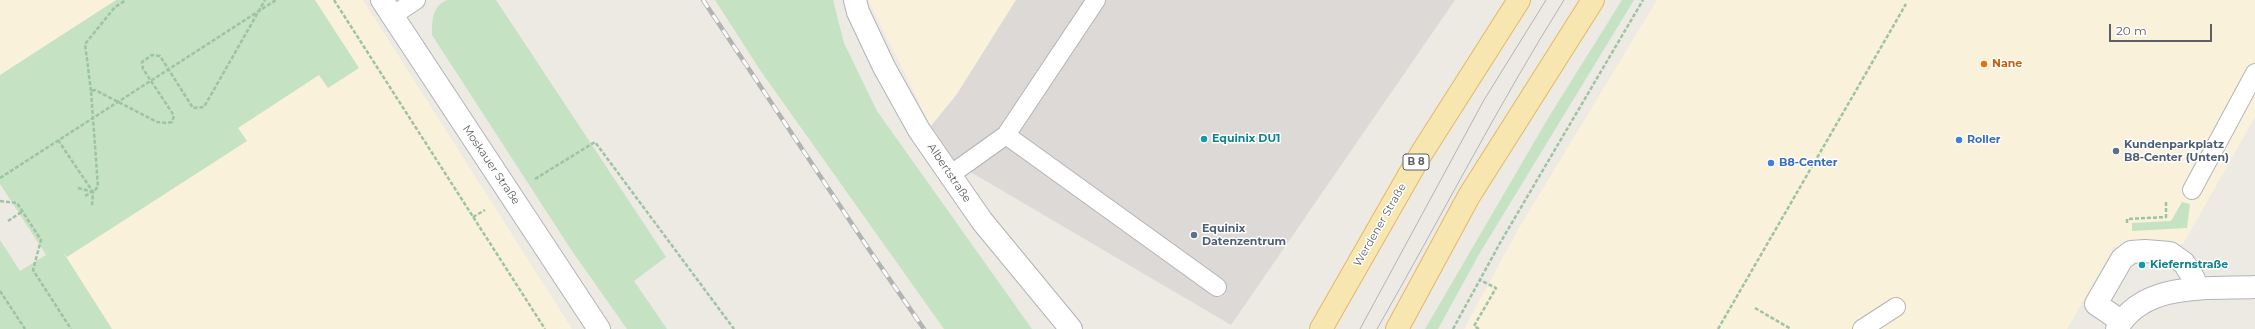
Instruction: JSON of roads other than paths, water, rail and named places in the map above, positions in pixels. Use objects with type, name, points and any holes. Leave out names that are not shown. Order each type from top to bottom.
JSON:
[{"type":"main road","name":"Werdener Straße","points":[[1321,329],[1421,154],[1519,0]]},
{"type":"main road","points":[[1397,329],[1469,196],[1593,0]]},
{"type":"street","name":"Albertstraße","points":[[855,0],[858,12],[884,67],[919,130],[982,222],[1071,329]]},
{"type":"street","name":"Moskauer Straße","points":[[387,8],[600,329]]},
{"type":"street","points":[[2194,289],[2194,279],[2184,263],[2170,253],[2145,251],[2131,252],[2122,259],[2096,304],[2119,325],[2138,306],[2155,297],[2194,289],[2255,287]]},
{"type":"lane","points":[[387,8],[416,0]]},
{"type":"lane","points":[[950,175],[1006,135],[1096,0]]},
{"type":"lane","points":[[2192,190],[2255,73]]},
{"type":"lane","points":[[1006,135],[1217,287]]},
{"type":"lane","points":[[1862,329],[1896,307]]},
{"type":"tram line","points":[[1360,329],[1484,100],[1546,0]]},
{"type":"tram line","points":[[1377,329],[1515,81],[1564,0]]},
{"type":"railway","points":[[703,0],[870,251],[924,329]]},
{"type":"place","name":"Nane","points":[[1984,64]]},
{"type":"place","name":"Equinix DU1","points":[[1204,139]]},
{"type":"place","name":"Roller","points":[[1959,140]]},
{"type":"place","name":"Kundenparkplatz B8-Center (Unten)","points":[[2116,151]]},
{"type":"place","name":"B8-Center","points":[[1771,163]]},
{"type":"place","name":"Equinix Datenzentrum","points":[[1194,235]]},
{"type":"place","name":"Kiefernstraße","points":[[2142,265]]}]
